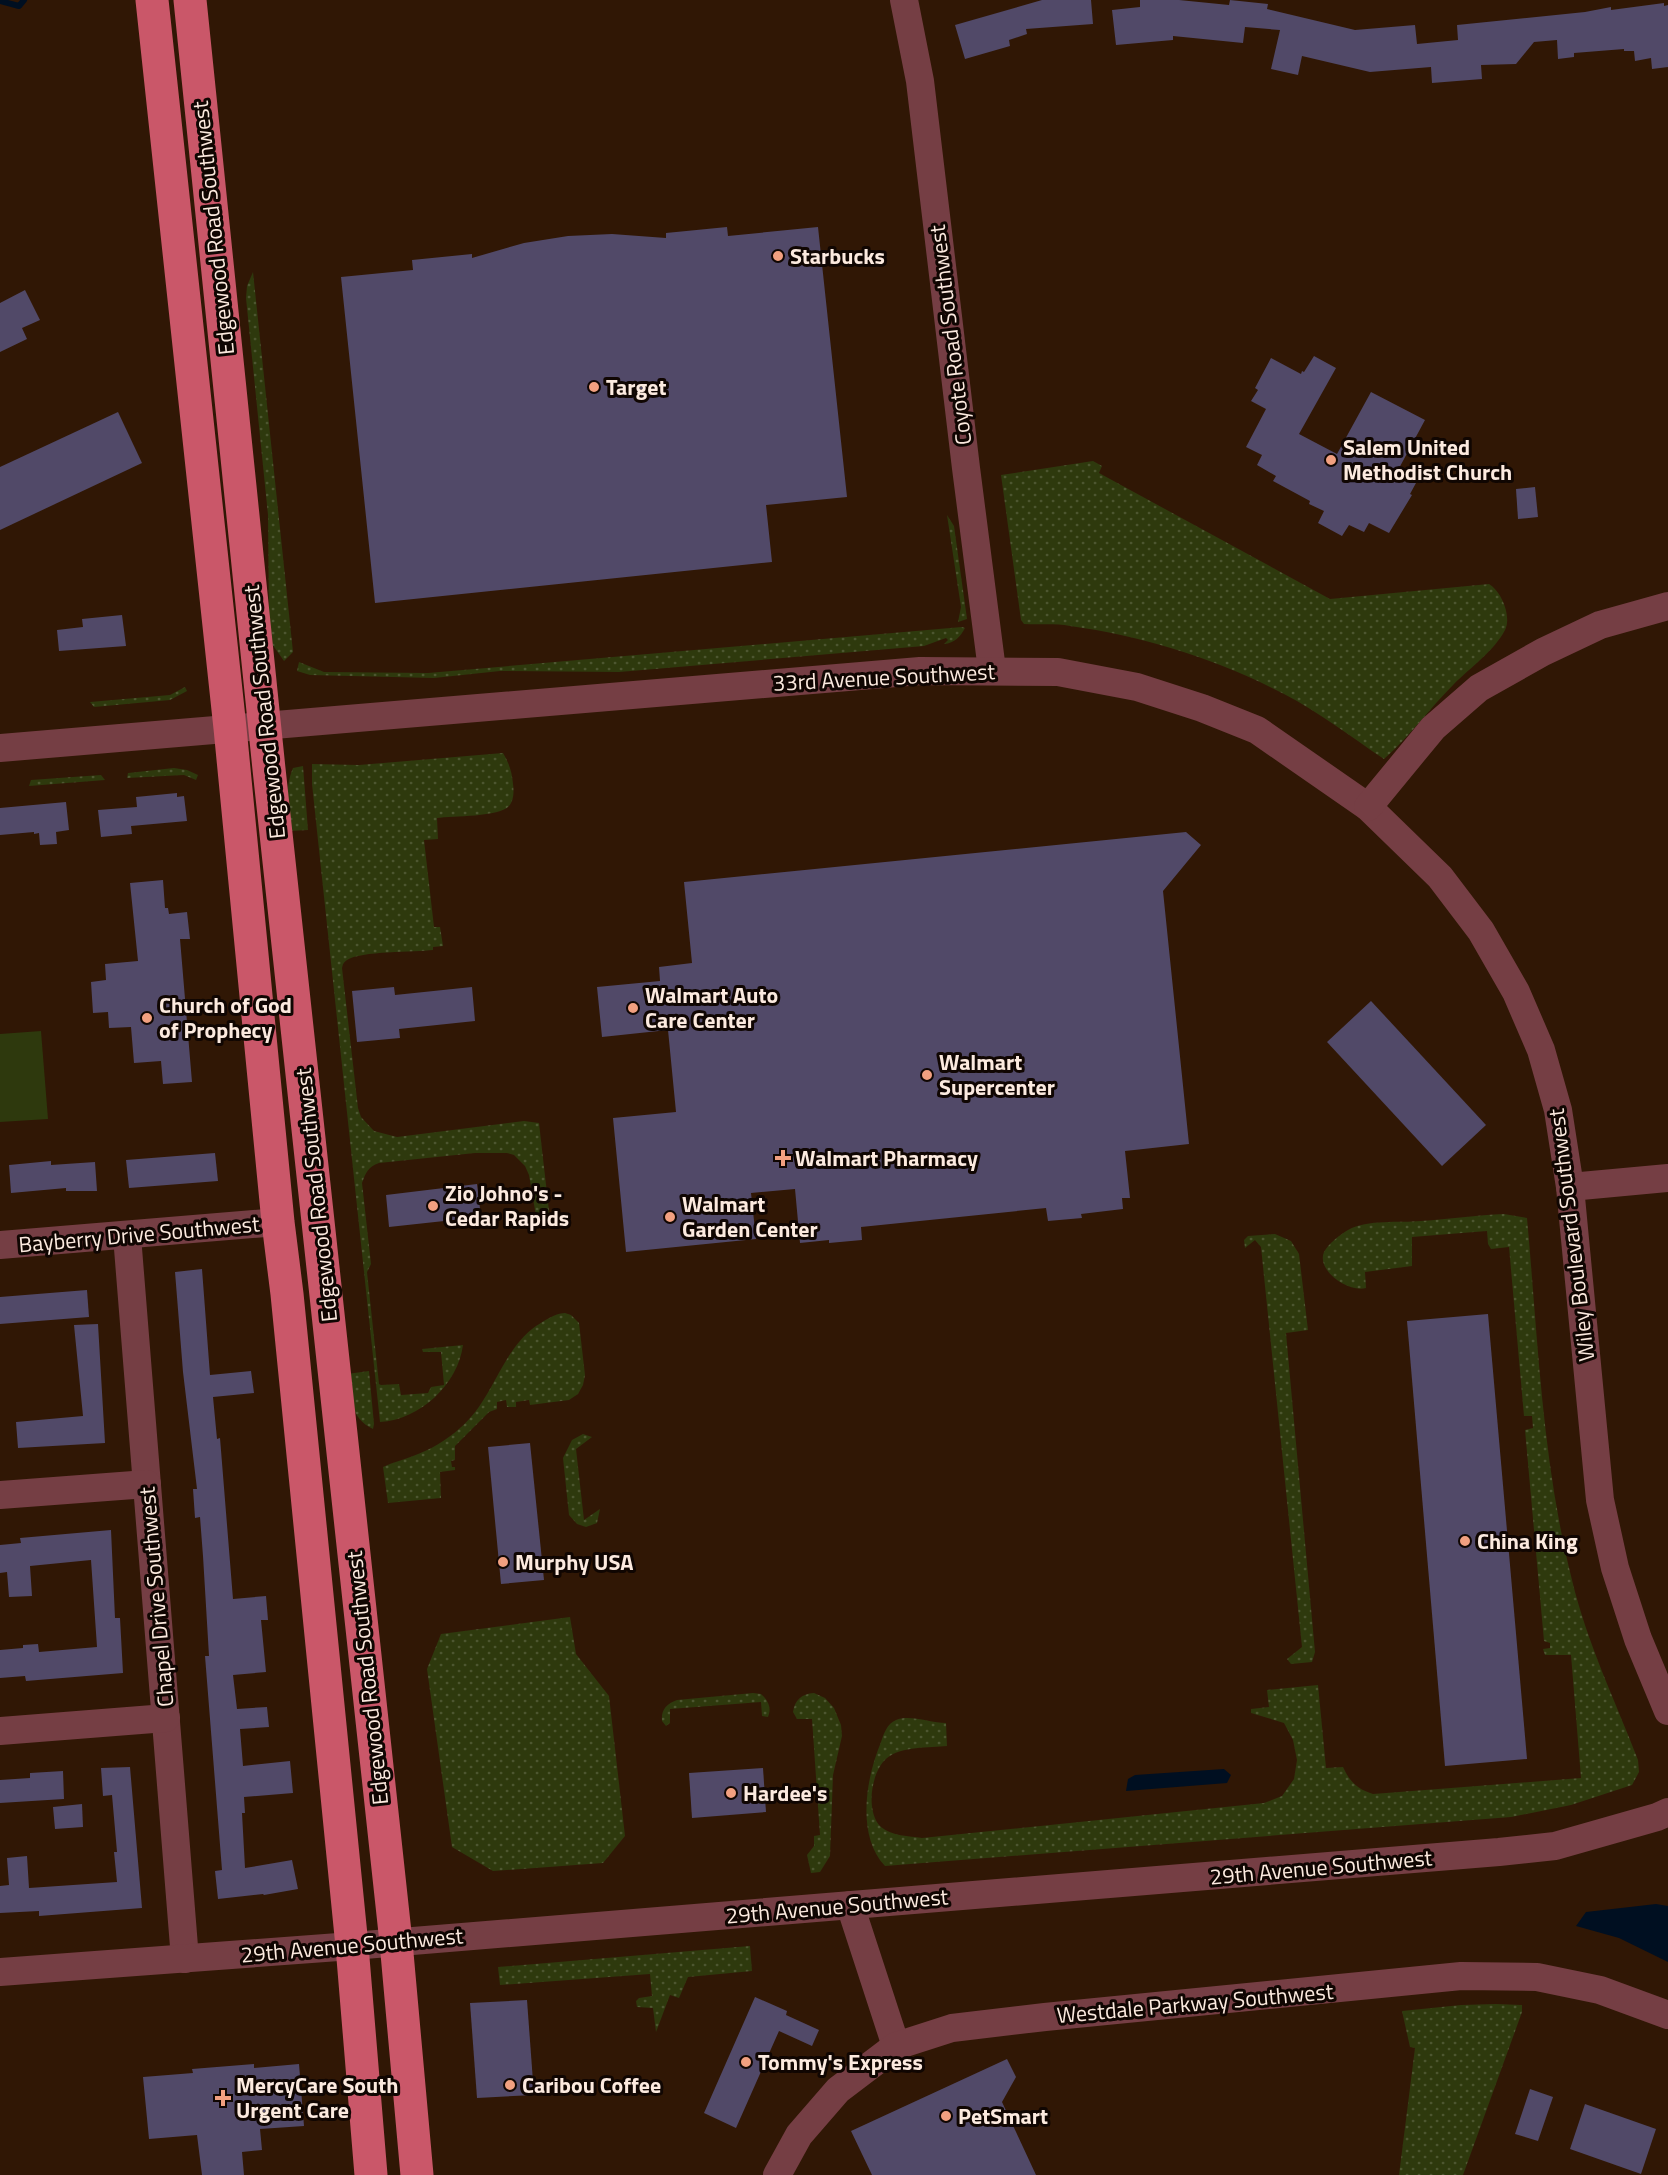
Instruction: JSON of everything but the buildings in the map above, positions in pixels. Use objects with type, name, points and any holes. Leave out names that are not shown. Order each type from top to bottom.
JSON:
[{"type":"main road","name":"Edgewood Road Southwest","points":[[152,0],[230,728],[287,1294],[352,1946],[371,2175]]},
{"type":"main road","name":"Edgewood Road Southwest","points":[[190,0],[265,725],[396,1942],[417,2175]]},
{"type":"main road","points":[[165,126],[177,129],[183,141],[195,248],[202,261],[217,262]]},
{"type":"main road","points":[[287,1294],[307,1323],[321,1449],[345,1466]]},
{"type":"street","name":"Coyote Road Southwest","points":[[904,0],[920,81],[992,670]]},
{"type":"street","points":[[1368,807],[1433,728],[1479,688],[1543,652],[1600,625],[1668,606]]},
{"type":"street","name":"33rd Avenue Southwest","points":[[0,748],[920,671],[1058,672],[1137,687],[1202,708],[1257,730],[1368,807]]},
{"type":"street","name":"Wiley Boulevard Southwest","points":[[1368,807],[1440,878],[1481,931],[1516,992],[1541,1050],[1558,1110],[1570,1187],[1600,1500],[1615,1568],[1638,1640],[1668,1711]]},
{"type":"street","points":[[1570,1187],[1668,1178]]},
{"type":"street","name":"Bayberry Drive Southwest","points":[[0,1245],[278,1222]]},
{"type":"street","name":"Chapel Drive Southwest","points":[[127,1236],[185,1959]]},
{"type":"street","points":[[0,1495],[147,1484]]},
{"type":"street","points":[[0,1731],[166,1718]]},
{"type":"street","name":"29th Avenue Southwest","points":[[0,1972],[352,1946],[1555,1846],[1668,1812]]},
{"type":"street","points":[[850,1905],[896,2046]]},
{"type":"street","name":"Westdale Parkway Southwest","points":[[777,2175],[799,2135],[838,2090],[896,2046],[952,2028],[1461,1976],[1537,1977],[1600,1990],[1668,2015]]},
{"type":"green space","points":[[253,272],[293,652],[284,661],[272,644],[269,626],[268,515],[246,298],[247,286]]},
{"type":"green space","points":[[1093,461],[1102,466],[1099,473],[1330,599],[1489,584],[1498,592],[1504,604],[1507,618],[1505,630],[1489,652],[1454,684],[1384,759],[1297,701],[1233,670],[1153,643],[1098,630],[1059,625],[1024,624],[1021,620],[1001,475]]},
{"type":"green space","points":[[947,515],[954,526],[967,619],[958,622],[961,607]]},
{"type":"green space","points":[[965,628],[957,639],[944,644],[948,640],[946,638],[924,646],[619,672],[500,671],[434,678],[310,675],[297,671],[299,662],[324,672],[428,673]]},
{"type":"green space","points":[[185,687],[187,691],[170,700],[94,707],[90,702],[170,695]]},
{"type":"green space","points":[[503,753],[513,780],[514,790],[509,806],[504,810],[486,814],[437,818],[438,839],[424,840],[434,927],[440,927],[443,946],[433,947],[433,950],[363,955],[347,960],[342,968],[358,1108],[361,1117],[374,1131],[397,1137],[524,1121],[539,1123],[550,1220],[546,1223],[536,1216],[529,1175],[525,1166],[514,1155],[507,1153],[475,1153],[379,1163],[368,1170],[362,1183],[371,1264],[367,1272],[379,1384],[399,1384],[401,1395],[428,1393],[431,1387],[444,1385],[441,1352],[423,1352],[422,1349],[463,1345],[454,1373],[435,1397],[409,1415],[380,1422],[312,784],[312,764],[359,765]]},
{"type":"green space","points":[[303,766],[308,830],[290,831],[288,784],[293,768]]},
{"type":"green space","points":[[174,768],[198,775],[196,780],[184,775],[127,778],[128,773]]},
{"type":"green space","points":[[101,775],[105,780],[29,786],[31,780]]},
{"type":"green space","points":[[41,1031],[48,1119],[0,1122],[0,1034]]},
{"type":"green space","points":[[1504,1214],[1527,1218],[1547,1446],[1562,1536],[1585,1626],[1638,1760],[1639,1772],[1632,1785],[1571,1805],[1511,1817],[885,1866],[870,1839],[866,1806],[871,1772],[885,1732],[890,1724],[901,1718],[946,1723],[947,1746],[908,1749],[887,1758],[881,1764],[874,1782],[873,1812],[876,1820],[885,1830],[922,1838],[1264,1803],[1282,1796],[1294,1779],[1297,1760],[1293,1740],[1284,1723],[1251,1713],[1251,1709],[1269,1707],[1267,1690],[1318,1685],[1326,1768],[1343,1767],[1355,1784],[1373,1794],[1581,1778],[1571,1655],[1545,1655],[1543,1649],[1550,1648],[1550,1643],[1544,1641],[1525,1430],[1533,1428],[1532,1416],[1524,1416],[1509,1247],[1491,1249],[1488,1244],[1487,1231],[1412,1237],[1412,1266],[1365,1272],[1366,1288],[1359,1289],[1336,1279],[1329,1273],[1323,1259],[1324,1252],[1335,1240],[1348,1230],[1365,1224]]},
{"type":"green space","points":[[1275,1234],[1291,1241],[1299,1254],[1308,1330],[1286,1333],[1315,1652],[1312,1662],[1291,1664],[1287,1659],[1302,1647],[1261,1247],[1255,1240],[1245,1248],[1244,1240],[1248,1236]]},
{"type":"green space","points":[[565,1313],[571,1315],[579,1323],[585,1375],[578,1394],[569,1400],[530,1405],[529,1400],[516,1402],[516,1407],[507,1407],[506,1400],[497,1402],[497,1409],[489,1412],[455,1446],[455,1460],[451,1461],[455,1470],[440,1472],[441,1498],[388,1503],[383,1467],[426,1451],[455,1432],[472,1416],[505,1362],[524,1337],[546,1320]]},
{"type":"green space","points":[[369,1371],[373,1429],[355,1413],[350,1399],[347,1374]]},
{"type":"green space","points":[[583,1434],[592,1437],[576,1449],[584,1520],[600,1509],[597,1523],[586,1527],[577,1524],[569,1515],[563,1458],[572,1440]]},
{"type":"green space","points":[[570,1617],[576,1654],[609,1696],[625,1836],[603,1863],[493,1871],[452,1847],[427,1669],[441,1634]]},
{"type":"green space","points":[[814,1693],[825,1698],[834,1708],[841,1725],[842,1736],[833,1775],[830,1856],[820,1872],[811,1873],[807,1855],[814,1846],[814,1836],[820,1835],[812,1719],[797,1719],[793,1712],[799,1698]]},
{"type":"green space","points":[[761,1694],[767,1702],[770,1710],[768,1717],[762,1716],[761,1702],[670,1709],[670,1723],[666,1726],[662,1721],[665,1708],[677,1700]]},
{"type":"green space","points":[[750,1946],[752,1971],[688,1977],[679,1998],[670,1995],[656,2032],[653,2008],[637,2007],[636,2001],[639,1998],[652,1996],[650,1974],[500,1985],[498,1967]]},
{"type":"green space","points":[[1496,2004],[1522,2005],[1522,2012],[1463,2175],[1399,2175],[1415,2048],[1410,2047],[1402,2011]]},
{"type":"water","points":[[1224,1769],[1231,1775],[1227,1783],[1126,1791],[1128,1779],[1135,1775]]},
{"type":"water","points":[[1656,1904],[1668,1906],[1668,1962],[1619,1938],[1576,1926],[1586,1912]]},
{"type":"waterway","points":[[0,1],[19,6],[24,0]]},
{"type":"place","name":"Starbucks","points":[[778,256]]},
{"type":"place","name":"Target","points":[[594,387]]},
{"type":"place","name":"Salem United Methodist Church","points":[[1331,460]]},
{"type":"place","name":"Walmart Auto Care Center","points":[[633,1008]]},
{"type":"place","name":"Church of God of Prophecy","points":[[147,1018]]},
{"type":"place","name":"Walmart Supercenter","points":[[927,1075]]},
{"type":"place","name":"Walmart Pharmacy","points":[[783,1158]]},
{"type":"place","name":"Zio Johno's - Cedar Rapids","points":[[433,1206]]},
{"type":"place","name":"Walmart Garden Center","points":[[670,1217]]},
{"type":"place","name":"China King","points":[[1465,1541]]},
{"type":"place","name":"Murphy USA","points":[[503,1562]]},
{"type":"place","name":"Hardee's","points":[[731,1793]]},
{"type":"place","name":"Tommy's Express","points":[[746,2062]]},
{"type":"place","name":"Caribou Coffee","points":[[510,2085]]},
{"type":"place","name":"MercyCare South Urgent Care","points":[[223,2098]]},
{"type":"place","name":"PetSmart","points":[[946,2116]]}]
